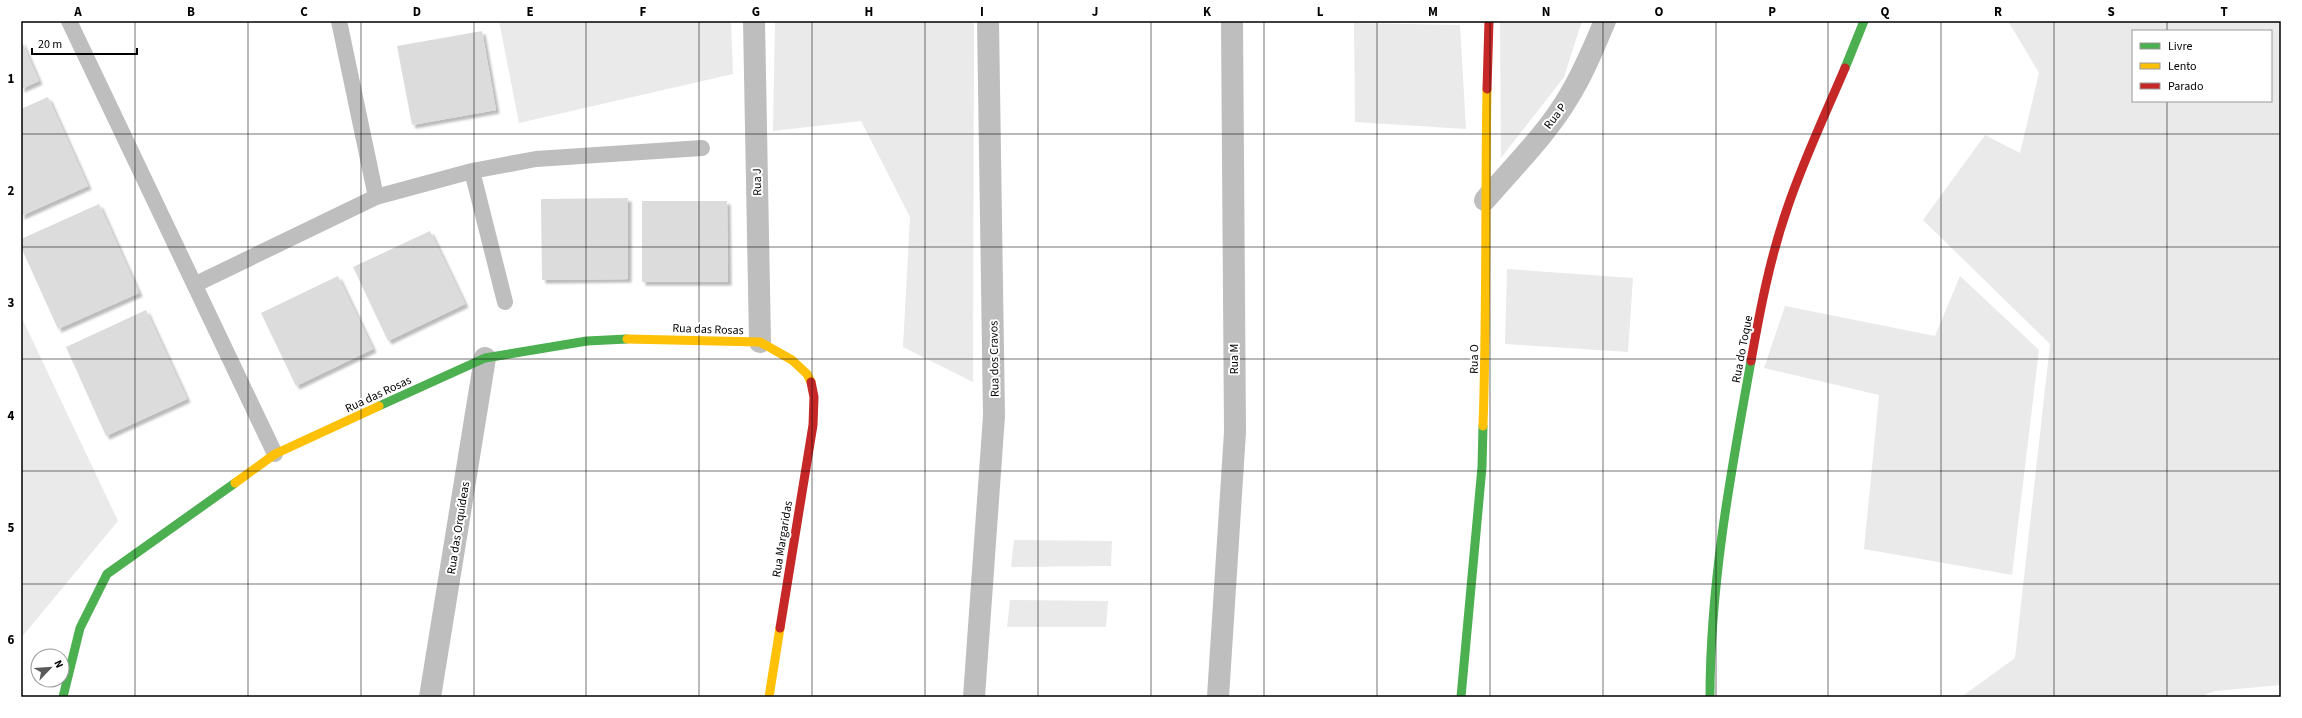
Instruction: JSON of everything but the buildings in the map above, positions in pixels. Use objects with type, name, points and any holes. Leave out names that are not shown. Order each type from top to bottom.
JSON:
[{"type":"street","name":"Rua J","points":[[754,21],[760,342]]},
{"type":"street","name":"Rua dos Cravos","points":[[974,697],[994,416],[988,21]]},
{"type":"street","name":"Rua M","points":[[1218,697],[1235,432],[1232,21]]},
{"type":"street","name":"Rua O","points":[[1461,697],[1482,460],[1486,355],[1485,200],[1489,21]]},
{"type":"street","name":"Rua P","points":[[1485,200],[1568,99],[1582,74],[1605,21]]},
{"type":"street","name":"Rua do Toque","points":[[1710,697],[1710,661],[1720,548],[1730,478],[1768,277],[1796,184],[1864,21]]},
{"type":"street","name":"Rua das Rosas","points":[[63,697],[68,670],[80,628],[107,574],[274,454],[485,358],[587,341],[640,338],[760,342],[792,360],[808,374],[812,384]]},
{"type":"street","name":"Rua das Orquídeas","points":[[430,697],[485,358]]},
{"type":"street","name":"Rua Margaridas","points":[[769,697],[813,425],[812,384]]},
{"type":"lane","points":[[70,21],[196,284],[274,454]]},
{"type":"lane","points":[[339,21],[376,197]]},
{"type":"lane","points":[[196,284],[376,197],[472,171],[536,159],[702,148]]},
{"type":"lane","points":[[472,171],[505,302]]},
{"type":"shaded area","points":[[499,21],[731,21],[733,74],[519,123]]},
{"type":"shaded area","points":[[775,21],[974,21],[973,382],[903,347],[910,217],[861,121],[773,131]]},
{"type":"shaded area","points":[[1500,21],[1582,21],[1564,77],[1501,158]]},
{"type":"shaded area","points":[[2008,21],[2281,21],[2281,685],[2215,691],[2199,697],[1961,697],[2015,658],[2050,344],[1923,220],[1985,135],[2020,153],[2039,73]]},
{"type":"shaded area","points":[[1354,23],[1460,25],[1466,129],[1355,122]]},
{"type":"shaded area","points":[[1507,269],[1633,278],[1628,352],[1505,344]]},
{"type":"shaded area","points":[[1960,276],[2039,350],[2012,575],[1864,549],[1879,395],[1764,368],[1785,306],[1935,336]]},
{"type":"shaded area","points":[[21,316],[118,521],[21,638]]},
{"type":"shaded area","points":[[1014,540],[1112,541],[1111,566],[1011,567]]},
{"type":"shaded area","points":[[1010,600],[1108,601],[1106,627],[1007,627]]},
{"type":"traffic: fast","points":[[1845,68],[1864,21]]},
{"type":"traffic: fast","points":[[379,406],[485,358],[587,341],[627,339]]},
{"type":"traffic: fast","points":[[1710,697],[1714,612],[1723,528],[1751,361]]},
{"type":"traffic: fast","points":[[1461,697],[1482,467],[1483,426]]},
{"type":"traffic: fast","points":[[63,697],[80,628],[107,574],[235,483]]},
{"type":"traffic: slow","points":[[1483,426],[1487,89]]},
{"type":"traffic: slow","points":[[627,339],[760,342],[792,360],[807,374],[811,382]]},
{"type":"traffic: slow","points":[[235,483],[275,454],[379,406]]},
{"type":"traffic: slow","points":[[769,697],[780,628]]},
{"type":"traffic: jam","points":[[1487,89],[1489,21]]},
{"type":"traffic: jam","points":[[1751,361],[1775,246],[1800,173],[1845,68]]},
{"type":"traffic: jam","points":[[780,628],[813,425],[814,397],[811,382]]}]
